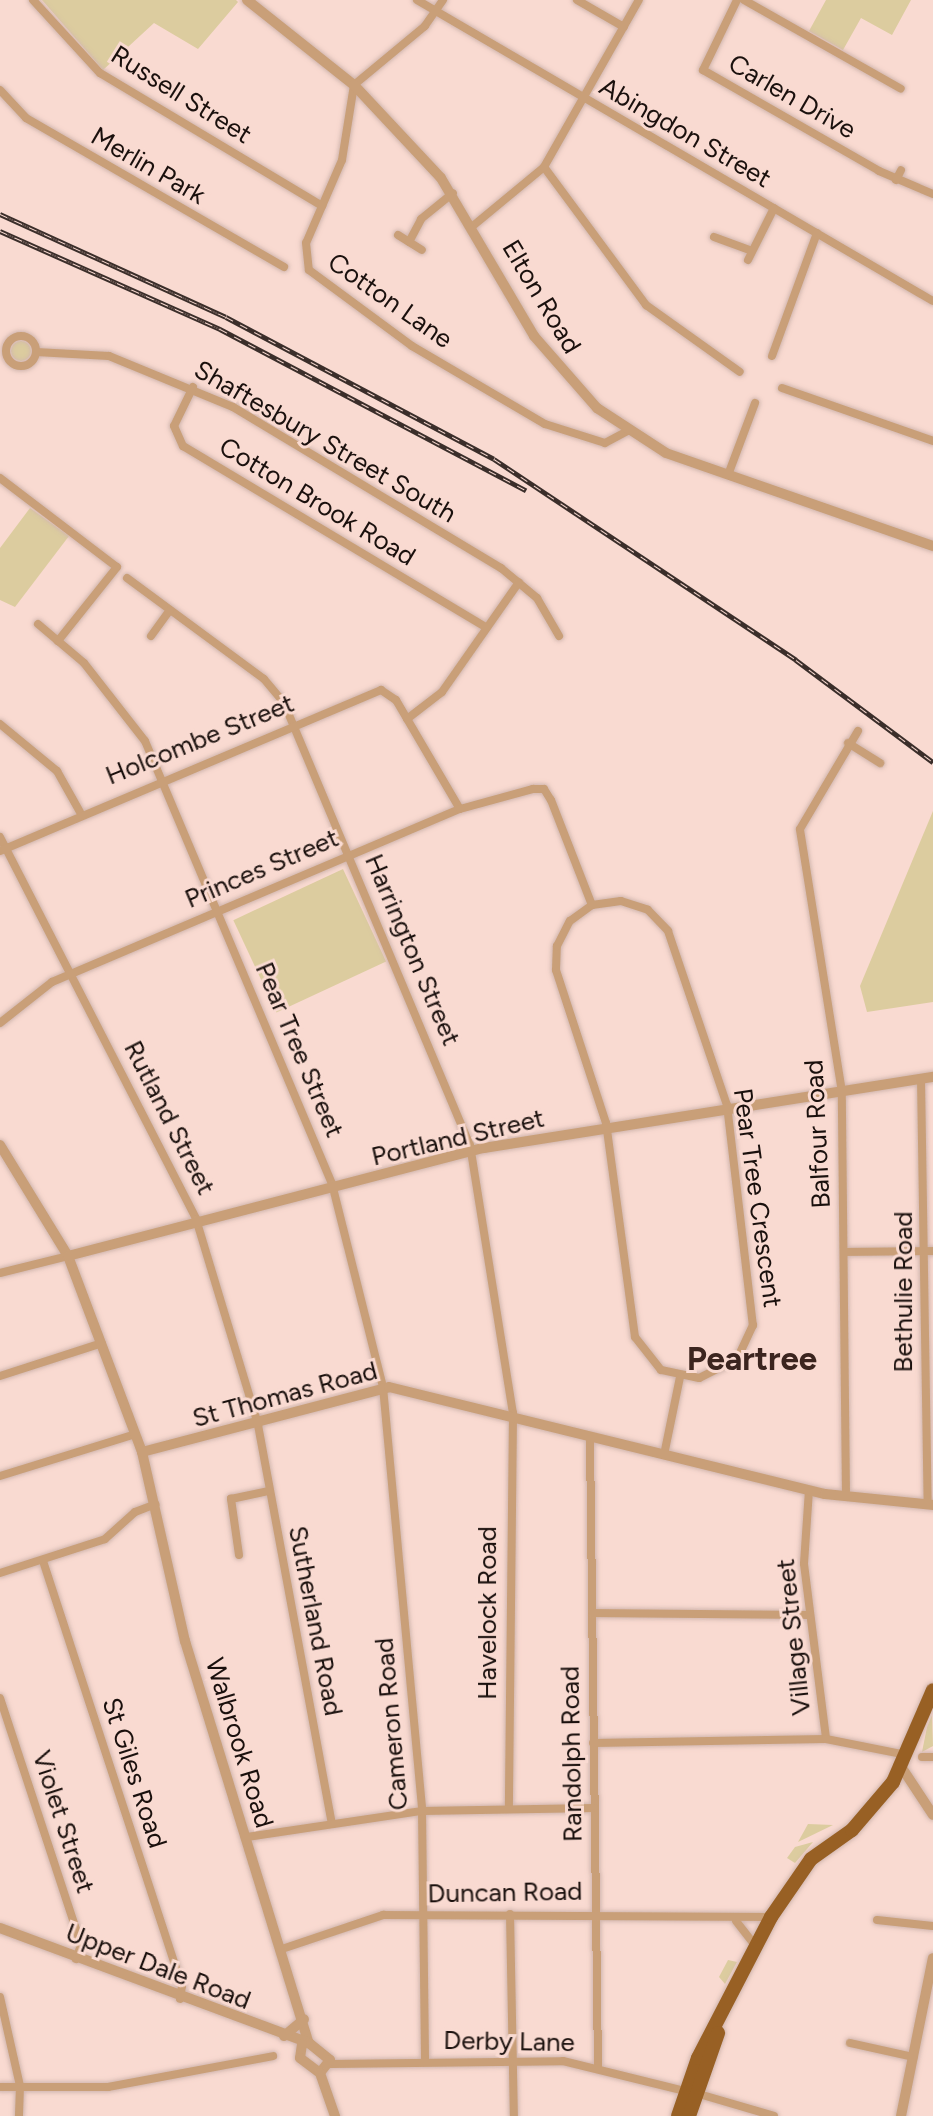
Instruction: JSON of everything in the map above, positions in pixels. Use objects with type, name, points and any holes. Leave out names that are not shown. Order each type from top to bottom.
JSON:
[{"type":"highway","points":[[678,2116],[692,2093],[723,2011],[771,1917],[802,1870],[862,1820],[905,1761],[933,1690]]},
{"type":"highway","points":[[689,2116],[692,2093]]},
{"type":"street","name":"Russell Street","points":[[33,0],[100,73],[322,206]]},
{"type":"street","points":[[247,0],[354,85],[437,14],[443,0]]},
{"type":"street","name":"Abingdon Street","points":[[417,0],[933,301]]},
{"type":"street","points":[[578,0],[624,27]]},
{"type":"street","points":[[474,225],[544,167],[639,0]]},
{"type":"street","name":"Carlen Drive","points":[[737,0],[703,70],[896,180],[933,194]]},
{"type":"street","points":[[744,0],[901,89]]},
{"type":"street","name":"Cotton Lane","points":[[354,85],[342,160],[305,251],[320,283],[545,424],[605,443],[628,431]]},
{"type":"street","name":"Elton Road","points":[[354,85],[453,193],[547,354],[583,395],[628,431],[728,475],[933,545]]},
{"type":"street","name":"Merlin Park","points":[[0,90],[26,118],[284,267]]},
{"type":"street","points":[[544,167],[646,305],[740,372]]},
{"type":"street","points":[[896,180],[901,170]]},
{"type":"street","points":[[409,242],[421,219],[453,193]]},
{"type":"street","points":[[714,237],[750,255],[774,208]]},
{"type":"street","points":[[772,356],[817,233]]},
{"type":"street","points":[[398,235],[422,250]]},
{"type":"street","points":[[26,336],[36,352],[29,364],[15,365],[7,356],[8,343],[26,336]]},
{"type":"street","points":[[0,338],[8,343]]},
{"type":"street","name":"Shaftesbury Street South","points":[[36,352],[93,352],[193,387],[519,582],[559,636]]},
{"type":"street","name":"Cotton Brook Road","points":[[193,387],[174,426],[183,446],[486,628]]},
{"type":"street","points":[[782,388],[933,441]]},
{"type":"street","points":[[728,475],[755,403]]},
{"type":"street","points":[[0,478],[115,569],[58,641]]},
{"type":"street","name":"Harrington Street","points":[[127,578],[264,679],[296,725],[472,1152],[512,1419]]},
{"type":"street","points":[[460,809],[407,719],[442,692],[519,582]]},
{"type":"street","points":[[151,636],[170,610]]},
{"type":"street","name":"Pear Tree Street","points":[[38,624],[121,705],[163,779],[333,1189],[383,1387]]},
{"type":"street","name":"Holcombe Street","points":[[3,848],[80,812],[381,690],[392,695],[407,719]]},
{"type":"street","points":[[0,724],[57,771],[80,812]]},
{"type":"street","name":"Balfour Road","points":[[846,1496],[842,1092],[800,829],[848,743],[858,731]]},
{"type":"street","points":[[848,743],[880,763]]},
{"type":"street","name":"Princes Street","points":[[0,1024],[37,990],[73,974],[460,809],[539,788],[551,800],[592,905]]},
{"type":"street","name":"Rutland Street","points":[[0,837],[3,848],[73,974],[197,1223],[258,1425]]},
{"type":"street","name":"Pear Tree Crescent","points":[[592,905],[634,904],[668,931],[726,1110],[752,1331],[727,1367],[680,1377]]},
{"type":"street","points":[[592,905],[567,924],[555,965],[607,1129],[635,1336],[655,1365],[680,1377],[664,1455]]},
{"type":"street","name":"Portland Street","points":[[0,1273],[472,1152],[933,1077]]},
{"type":"street","name":"Bethulie Road","points":[[921,1079],[929,1251],[930,1504]]},
{"type":"street","points":[[0,1145],[68,1256],[142,1452]]},
{"type":"street","points":[[844,1252],[929,1251]]},
{"type":"street","points":[[0,1376],[102,1343]]},
{"type":"street","name":"St Thomas Road","points":[[142,1452],[258,1425],[383,1387],[590,1440],[809,1490],[930,1504]]},
{"type":"street","name":"Cameron Road","points":[[383,1387],[422,1811],[425,2058]]},
{"type":"street","name":"Havelock Road","points":[[509,1807],[512,1419]]},
{"type":"street","name":"Sutherland Road","points":[[258,1425],[332,1824]]},
{"type":"street","points":[[0,1476],[136,1434]]},
{"type":"street","name":"Randolph Road","points":[[590,1440],[598,2067]]},
{"type":"street","name":"Walbrook Road","points":[[142,1452],[156,1504],[185,1641],[304,2019],[306,2043]]},
{"type":"street","name":"Village Street","points":[[809,1490],[808,1615],[826,1739],[905,1761]]},
{"type":"street","points":[[239,1555],[231,1499],[269,1491]]},
{"type":"street","points":[[0,1573],[105,1539],[135,1512],[156,1504]]},
{"type":"street","name":"St Giles Road","points":[[43,1561],[182,1986],[180,1999]]},
{"type":"street","points":[[592,1613],[808,1615]]},
{"type":"street","name":"Violet Street","points":[[0,1698],[81,1945],[76,1959]]},
{"type":"street","points":[[593,1743],[826,1739]]},
{"type":"street","points":[[922,1757],[933,1757]]},
{"type":"street","points":[[905,1761],[933,1815]]},
{"type":"street","points":[[247,1838],[422,1811],[509,1807],[594,1808]]},
{"type":"street","name":"Duncan Road","points":[[282,1949],[373,1916],[595,1913],[733,1920],[771,1917]]},
{"type":"street","points":[[510,1914],[514,2116]]},
{"type":"street","points":[[733,1920],[746,1927],[755,1945]]},
{"type":"street","points":[[877,1920],[933,1926]]},
{"type":"street","name":"Upper Dale Road","points":[[0,1928],[180,1999],[306,2043]]},
{"type":"street","points":[[901,2116],[933,1958]]},
{"type":"street","points":[[0,1997],[20,2087],[19,2116]]},
{"type":"street","points":[[284,2036],[304,2019]]},
{"type":"street","points":[[320,2073],[330,2064],[306,2043],[300,2058],[320,2073],[335,2116]]},
{"type":"street","points":[[850,2043],[913,2057]]},
{"type":"street","points":[[0,2087],[122,2085],[274,2056]]},
{"type":"street","name":"Derby Lane","points":[[330,2064],[425,2058],[598,2067],[774,2116]]},
{"type":"shaded area","points":[[42,0],[238,2],[198,49],[154,23],[103,70]]},
{"type":"shaded area","points":[[826,0],[911,0],[892,35],[861,18],[843,50],[809,31]]},
{"type":"shaded area","points":[[21,341],[28,344],[31,351],[28,358],[21,361],[14,358],[11,351],[14,344]]},
{"type":"shaded area","points":[[30,508],[69,536],[15,607],[0,600],[0,548]]},
{"type":"shaded area","points":[[933,811],[933,1002],[867,1012],[860,986]]},
{"type":"shaded area","points":[[343,869],[386,961],[276,1013],[233,920]]},
{"type":"shaded area","points":[[932,1715],[933,1746],[922,1752],[927,1727]]},
{"type":"shaded area","points":[[808,1824],[833,1825],[798,1842]]},
{"type":"shaded area","points":[[813,1842],[795,1863],[787,1858],[795,1847]]},
{"type":"shaded area","points":[[728,1960],[737,1962],[725,1984],[719,1977]]},
{"type":"railway","points":[[0,214],[226,317],[494,459],[796,660],[933,762]]},
{"type":"railway","points":[[0,231],[220,329],[526,490]]},
{"type":"district","name":"Peartree","points":[[752,1359]]}]
